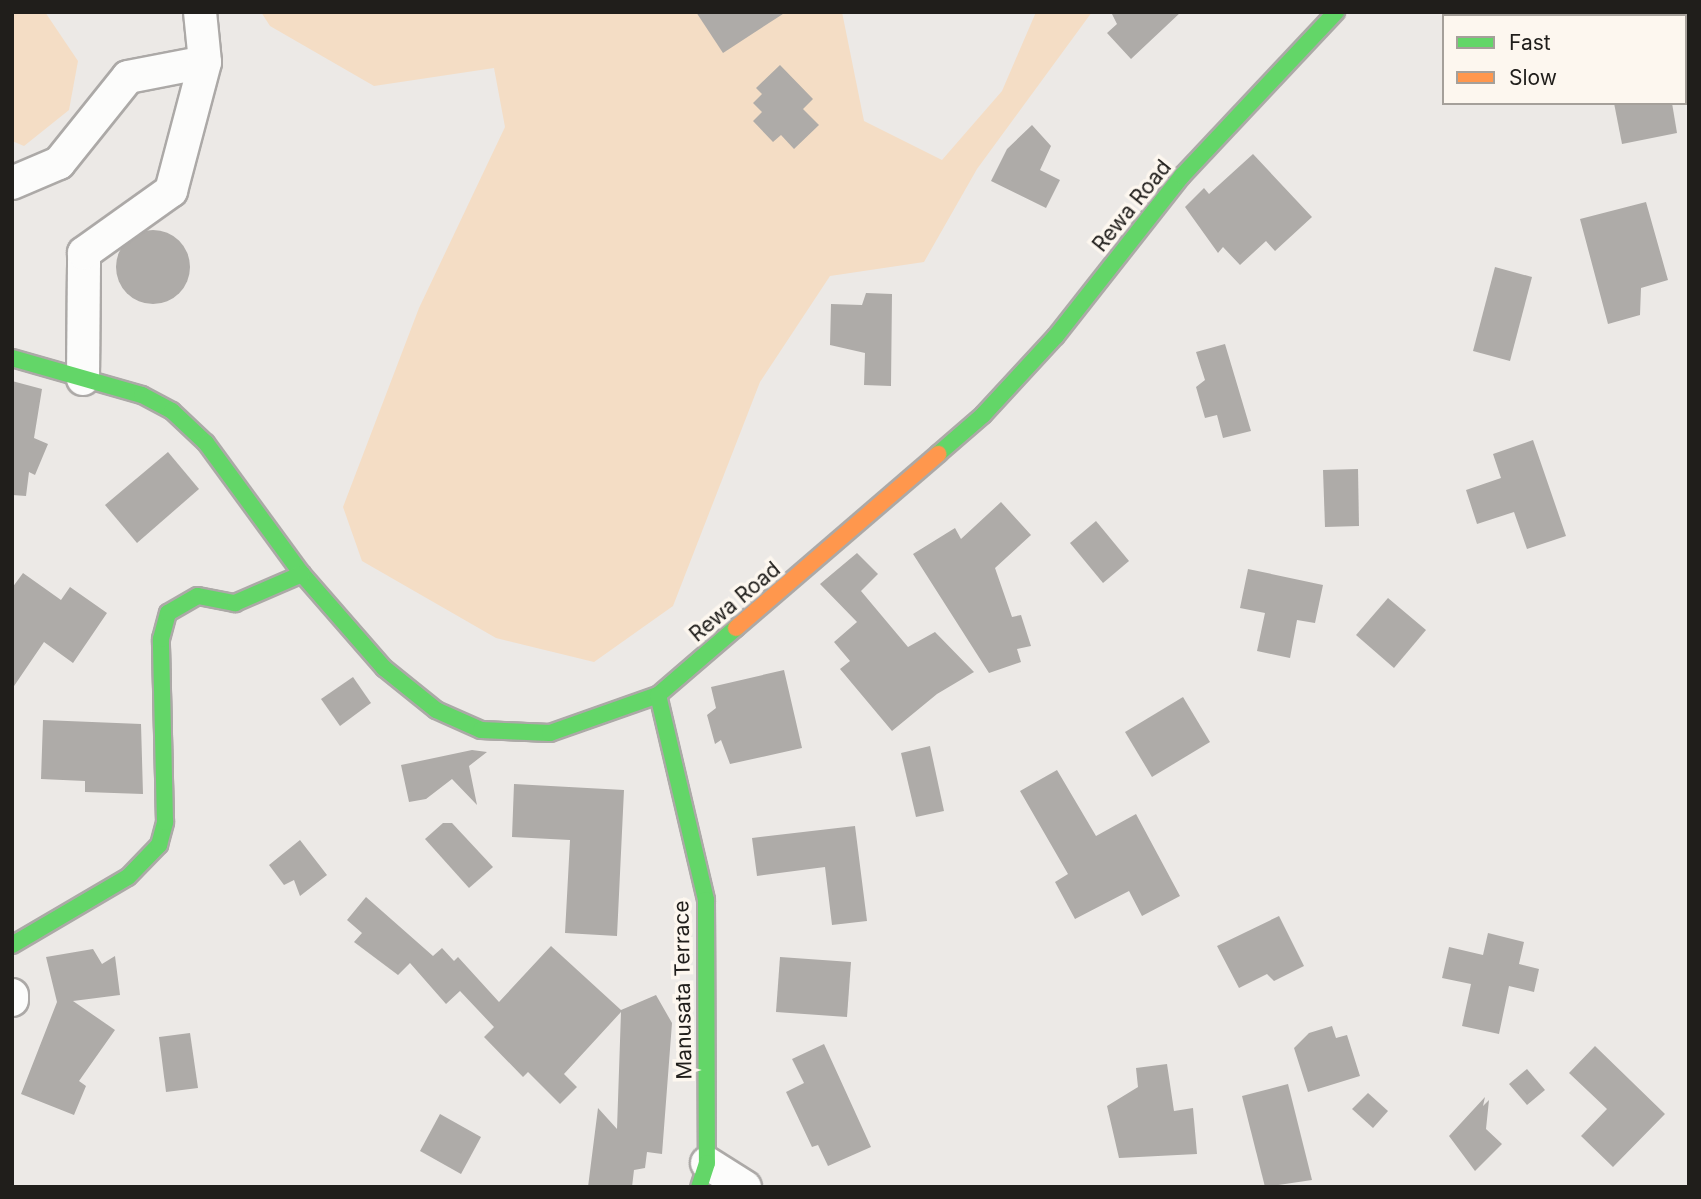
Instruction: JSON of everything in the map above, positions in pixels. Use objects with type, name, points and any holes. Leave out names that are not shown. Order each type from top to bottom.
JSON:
[{"type":"street","points":[[83,379],[84,253],[171,191],[205,62],[200,12]]},
{"type":"street","name":"Rewa Road","points":[[12,358],[142,395],[172,411],[205,443],[302,574],[384,668],[436,710],[481,730],[550,733],[658,695],[983,415],[1056,335],[1182,176],[1336,12]]},
{"type":"street","points":[[12,183],[59,163],[128,77],[205,62]]},
{"type":"street","points":[[12,945],[128,877],[159,845],[165,822],[161,639],[168,613],[198,596],[235,603],[302,574]]},
{"type":"street","name":"Manusata Terrace","points":[[658,695],[706,900],[703,1175]]},
{"type":"street","points":[[12,995],[12,1000]]},
{"type":"street","points":[[703,1175],[745,1187]]},
{"type":"shaded area","points":[[12,12],[45,12],[78,61],[69,110],[24,146],[12,141]]},
{"type":"shaded area","points":[[261,12],[842,12],[864,121],[942,160],[1002,91],[1036,12],[1092,12],[977,169],[924,262],[830,276],[760,382],[673,606],[594,662],[496,638],[362,561],[343,507],[419,308],[505,127],[494,68],[374,86],[270,26]]},
{"type":"building","points":[[696,12],[786,12],[723,53]]},
{"type":"building","points":[[1111,12],[1181,12],[1131,59],[1107,33],[1117,24]]},
{"type":"building","points":[[780,65],[813,99],[803,109],[819,125],[794,149],[781,135],[773,142],[753,121],[762,112],[753,103],[762,94],[756,88]]},
{"type":"building","points":[[1614,105],[1672,105],[1677,133],[1622,144]]},
{"type":"building","points":[[1032,125],[1051,146],[1040,170],[1060,180],[1046,208],[991,181],[1007,149]]},
{"type":"building","points":[[1253,154],[1312,217],[1275,251],[1266,241],[1240,265],[1223,247],[1218,253],[1185,207],[1204,188],[1209,194]]},
{"type":"building","points":[[1646,202],[1668,280],[1641,288],[1640,315],[1608,324],[1580,219]]},
{"type":"building","points":[[153,230],[167,233],[179,241],[187,253],[190,267],[187,281],[179,293],[167,301],[153,304],[139,301],[127,293],[119,281],[116,267],[119,253],[127,241],[139,233]]},
{"type":"building","points":[[1495,267],[1532,277],[1510,361],[1473,351]]},
{"type":"building","points":[[866,293],[892,294],[891,386],[864,385],[865,353],[830,345],[831,304],[862,305]]},
{"type":"building","points":[[1225,344],[1251,431],[1223,438],[1217,415],[1205,418],[1196,387],[1205,380],[1196,352]]},
{"type":"building","points":[[12,381],[42,389],[34,438],[48,444],[35,475],[29,472],[26,496],[12,495]]},
{"type":"building","points":[[1533,440],[1566,536],[1527,549],[1514,512],[1477,524],[1466,490],[1501,478],[1493,454]]},
{"type":"building","points":[[168,452],[199,489],[137,543],[105,505]]},
{"type":"building","points":[[1358,469],[1359,526],[1325,527],[1323,470]]},
{"type":"building","points":[[1001,502],[1031,535],[995,568],[1012,617],[1021,615],[1031,646],[1017,649],[1021,662],[989,673],[913,554],[955,528],[961,539]]},
{"type":"building","points":[[1096,521],[1129,561],[1103,583],[1070,543]]},
{"type":"building","points":[[857,553],[878,574],[861,591],[908,647],[935,632],[974,672],[937,694],[892,731],[840,669],[850,661],[834,642],[857,622],[820,584]]},
{"type":"building","points":[[1248,569],[1323,585],[1315,623],[1297,620],[1290,658],[1257,651],[1265,613],[1240,608]]},
{"type":"building","points":[[23,573],[61,600],[70,587],[107,613],[73,663],[44,642],[12,689],[12,588]]},
{"type":"building","points":[[1388,598],[1426,630],[1394,668],[1356,635]]},
{"type":"building","points":[[784,670],[802,748],[730,764],[721,740],[715,744],[707,715],[716,708],[711,687]]},
{"type":"building","points":[[353,677],[371,703],[340,726],[321,699]]},
{"type":"building","points":[[1183,697],[1210,742],[1152,777],[1125,732]]},
{"type":"building","points":[[43,720],[141,724],[143,794],[85,792],[85,781],[41,779]]},
{"type":"building","points":[[930,746],[944,811],[916,817],[901,753]]},
{"type":"building","points":[[472,750],[487,752],[469,766],[477,805],[452,779],[426,799],[409,802],[401,765]]},
{"type":"building","points":[[1057,770],[1096,836],[1136,814],[1180,896],[1142,916],[1129,891],[1075,919],[1055,882],[1068,874],[1020,791]]},
{"type":"building","points":[[514,784],[624,790],[617,936],[565,933],[570,840],[512,837]]},
{"type":"building","points":[[443,823],[452,823],[493,867],[469,888],[425,839]]},
{"type":"building","points":[[855,826],[867,921],[832,925],[825,867],[757,876],[752,838]]},
{"type":"building","points":[[300,840],[327,875],[300,896],[294,880],[284,885],[269,865]]},
{"type":"building","points":[[366,897],[433,956],[442,948],[454,961],[458,957],[499,1002],[551,946],[621,1010],[656,995],[672,1023],[662,1154],[647,1152],[645,1168],[634,1170],[632,1187],[588,1187],[598,1108],[617,1129],[621,1012],[564,1074],[577,1087],[560,1104],[528,1072],[523,1077],[484,1037],[494,1027],[460,991],[446,1004],[410,963],[398,975],[354,942],[362,933],[347,920]]},
{"type":"building","points":[[1279,916],[1304,966],[1274,981],[1267,974],[1239,988],[1217,946]]},
{"type":"building","points":[[1488,933],[1524,942],[1519,964],[1539,969],[1534,992],[1509,986],[1499,1034],[1462,1026],[1471,984],[1442,978],[1449,947],[1483,955]]},
{"type":"building","points":[[93,949],[102,964],[115,956],[120,995],[73,1001],[115,1030],[79,1081],[86,1086],[74,1115],[21,1094],[57,1002],[46,957]]},
{"type":"building","points":[[780,957],[851,962],[847,1017],[776,1012]]},
{"type":"building","points":[[1332,1026],[1336,1038],[1347,1035],[1360,1076],[1308,1092],[1294,1048],[1309,1033]]},
{"type":"building","points":[[190,1033],[198,1088],[166,1092],[159,1037]]},
{"type":"building","points":[[824,1044],[871,1147],[828,1166],[818,1145],[812,1147],[786,1092],[804,1083],[792,1059]]},
{"type":"building","points":[[1595,1046],[1665,1114],[1613,1167],[1581,1136],[1607,1109],[1569,1073]]},
{"type":"building","points":[[1167,1064],[1174,1111],[1193,1108],[1197,1154],[1119,1158],[1107,1106],[1138,1087],[1136,1068]]},
{"type":"building","points":[[1527,1069],[1545,1090],[1527,1105],[1509,1084]]},
{"type":"building","points":[[1288,1084],[1312,1180],[1265,1187],[1242,1096]]},
{"type":"building","points":[[1368,1093],[1388,1111],[1373,1128],[1352,1109]]},
{"type":"building","points":[[1485,1097],[1483,1106],[1489,1100],[1486,1129],[1502,1144],[1475,1171],[1449,1136]]},
{"type":"building","points":[[440,1114],[481,1137],[461,1174],[420,1151]]},
{"type":"traffic: fast","points":[[938,454],[983,415],[1056,336],[1182,176],[1336,12]]},
{"type":"traffic: fast","points":[[12,358],[142,395],[172,411],[206,443],[302,574],[384,668],[436,710],[481,730],[550,733],[658,695],[736,628]]},
{"type":"traffic: fast","points":[[12,945],[128,877],[159,845],[165,822],[161,639],[168,613],[198,596],[235,603],[302,574]]},
{"type":"traffic: fast","points":[[658,695],[706,900],[707,1163],[699,1187]]},
{"type":"traffic: slow","points":[[736,628],[938,454]]}]
